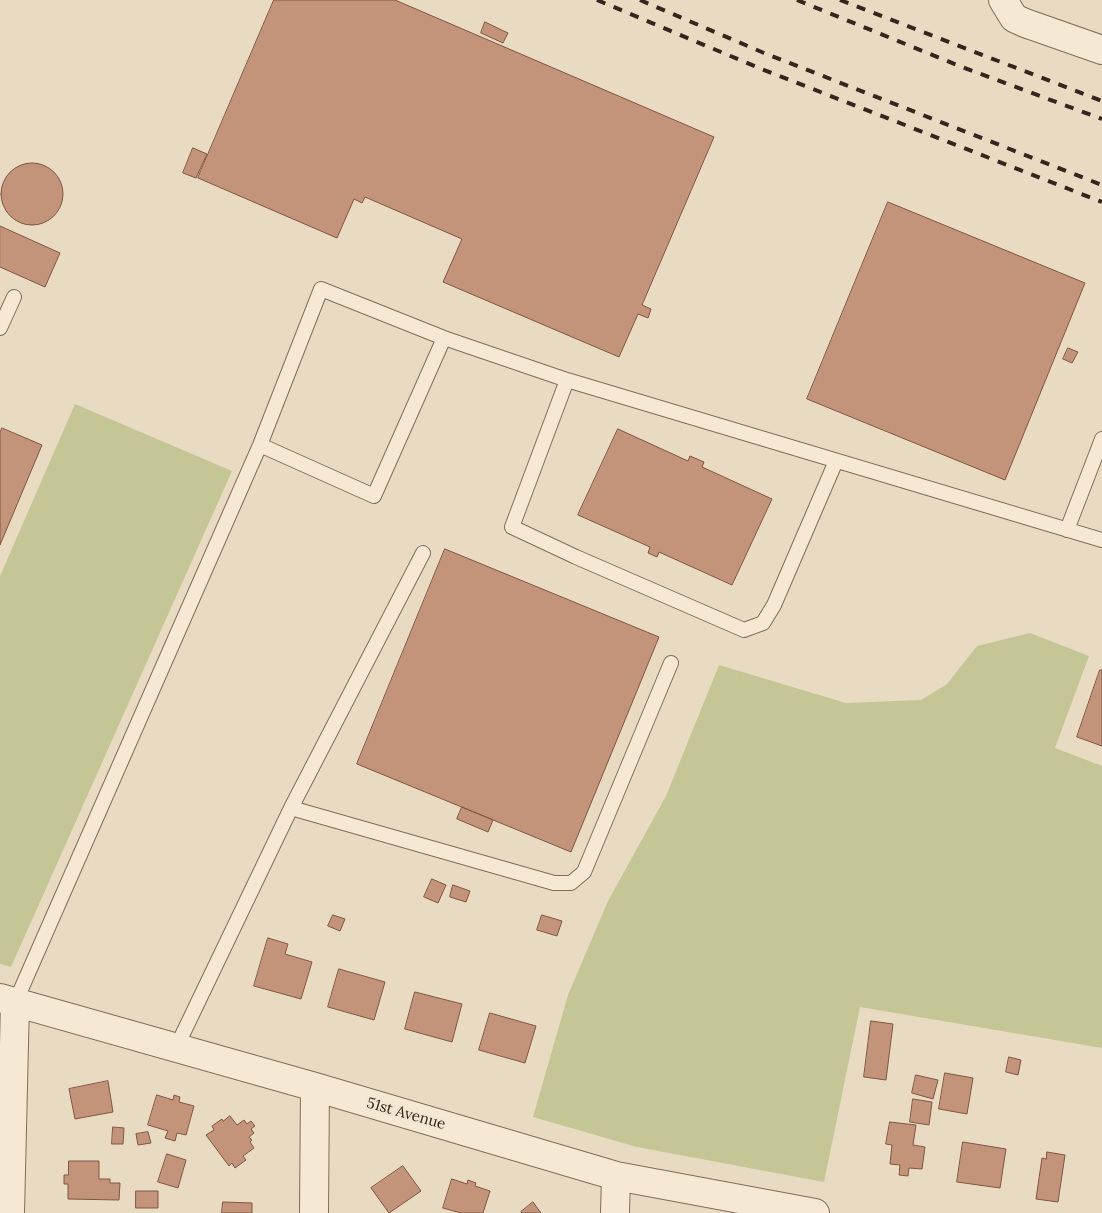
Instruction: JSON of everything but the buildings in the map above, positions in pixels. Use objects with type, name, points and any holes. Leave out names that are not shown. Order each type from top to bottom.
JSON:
[{"type":"street","points":[[1003,0],[1014,18],[1102,50]]},
{"type":"street","points":[[8,1000],[10,1213]]},
{"type":"street","name":"51st Avenue","points":[[8,1000],[315,1087],[616,1176],[816,1213]]},
{"type":"street","points":[[314,1213],[315,1087]]},
{"type":"street","points":[[615,1213],[616,1176]]},
{"type":"lane","points":[[8,1000],[260,445],[321,289],[444,338],[567,380],[1102,540]]},
{"type":"lane","points":[[0,328],[14,297]]},
{"type":"lane","points":[[260,445],[374,496],[444,338]]},
{"type":"lane","points":[[567,380],[512,527],[744,630],[763,624],[774,605],[836,461]]},
{"type":"lane","points":[[1067,530],[1102,439]]},
{"type":"lane","points":[[176,1048],[291,808],[423,553]]},
{"type":"lane","points":[[291,808],[554,883],[571,883],[584,872],[671,663]]},
{"type":"green space","points":[[75,404],[232,471],[11,967],[0,964],[0,576]]},
{"type":"green space","points":[[1030,633],[1089,656],[1055,748],[1102,766],[1102,1048],[860,1007],[824,1182],[637,1147],[533,1117],[568,995],[608,901],[666,796],[719,665],[846,703],[921,700],[947,684],[977,646]]},
{"type":"railway","points":[[597,0],[759,68],[1102,202]]},
{"type":"railway","points":[[640,0],[764,53],[1102,185]]},
{"type":"railway","points":[[797,0],[962,67],[1102,119]]},
{"type":"railway","points":[[840,0],[1102,101]]}]
